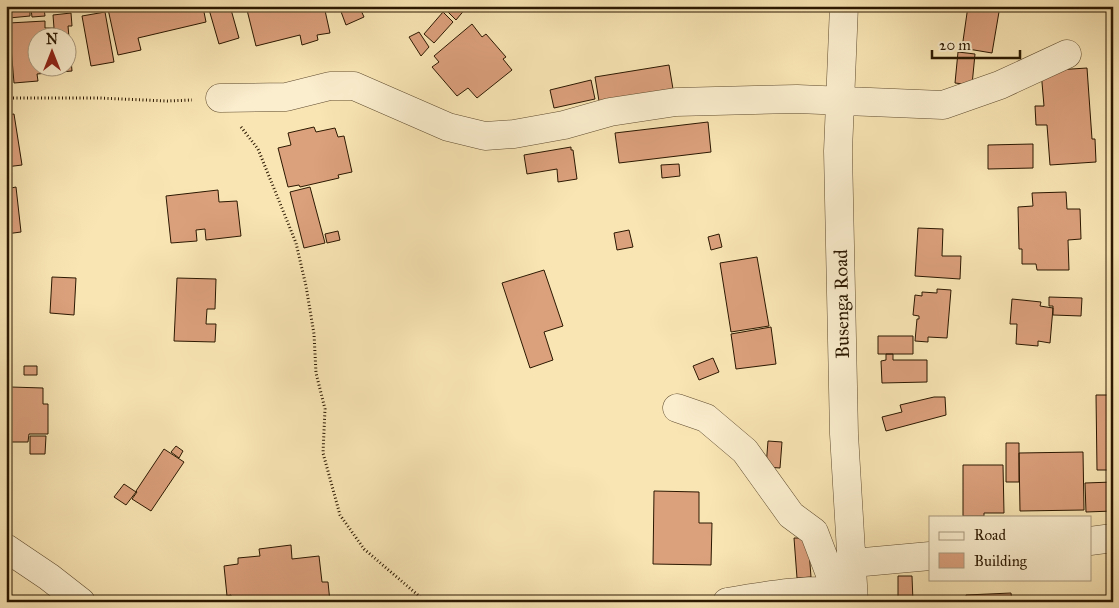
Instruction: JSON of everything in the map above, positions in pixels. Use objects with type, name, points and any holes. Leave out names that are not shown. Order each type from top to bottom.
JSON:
[{"type":"street","name":"Busenga Road","points":[[844,6],[838,161],[844,434],[852,563],[848,595]]},
{"type":"street","points":[[220,98],[286,97],[330,86],[354,86],[448,127],[485,136],[514,134],[564,125],[610,112],[676,102],[797,99],[943,106],[1000,85],[1066,54]]},
{"type":"street","points":[[677,408],[706,418],[745,451],[791,515],[814,532],[848,595]]},
{"type":"street","points":[[1092,541],[1113,538]]},
{"type":"street","points":[[6,548],[49,577],[81,602]]},
{"type":"street","points":[[852,563],[929,556]]},
{"type":"street","points":[[727,602],[780,593],[848,595]]},
{"type":"path","points":[[6,98],[99,98],[167,101],[220,98],[258,149],[296,244],[311,314],[316,373],[324,409],[323,453],[340,515],[364,549],[426,602]]},
{"type":"building","points":[[8,6],[44,7],[30,8],[30,16],[9,18]]},
{"type":"building","points":[[55,6],[67,6],[67,10],[55,10]]},
{"type":"building","points":[[120,6],[205,6],[203,7],[206,22],[138,38],[141,50],[118,55],[108,9]]},
{"type":"building","points":[[208,6],[230,6],[239,38],[219,44]]},
{"type":"building","points":[[246,6],[324,6],[330,33],[317,35],[318,40],[302,45],[300,35],[256,46]]},
{"type":"building","points":[[335,6],[359,6],[364,17],[346,25],[340,9],[337,10]]},
{"type":"building","points":[[449,6],[464,6],[466,8],[456,20],[446,10]]},
{"type":"building","points":[[968,6],[1000,6],[992,53],[962,48]]},
{"type":"building","points":[[44,8],[45,16],[32,17],[31,9]]},
{"type":"building","points":[[105,12],[114,62],[91,66],[82,16]]},
{"type":"building","points":[[443,12],[453,22],[434,43],[424,34]]},
{"type":"building","points":[[71,13],[72,26],[68,26],[68,28],[54,28],[53,15]]},
{"type":"building","points":[[45,21],[45,28],[28,28],[28,78],[38,78],[38,81],[14,83],[9,23]]},
{"type":"building","points":[[472,24],[482,37],[486,34],[506,57],[503,59],[512,70],[477,98],[468,88],[457,96],[432,67],[439,62],[434,56]]},
{"type":"building","points":[[419,32],[429,47],[421,56],[409,37]]},
{"type":"building","points":[[958,52],[975,54],[972,85],[955,83]]},
{"type":"building","points":[[669,65],[673,89],[599,101],[595,77]]},
{"type":"building","points":[[1087,68],[1092,139],[1095,139],[1096,162],[1050,165],[1047,125],[1036,125],[1035,106],[1044,106],[1041,71]]},
{"type":"building","points":[[591,80],[595,99],[554,108],[550,90]]},
{"type":"building","points":[[14,114],[22,165],[6,167],[6,115]]},
{"type":"building","points":[[708,122],[711,152],[619,163],[615,133]]},
{"type":"building","points":[[314,127],[316,132],[335,128],[338,137],[344,136],[352,172],[338,175],[339,178],[300,187],[299,185],[288,187],[278,148],[291,145],[288,133]]},
{"type":"building","points":[[1033,144],[1033,168],[988,169],[988,145]]},
{"type":"building","points":[[571,147],[577,179],[558,182],[557,169],[527,174],[524,155]]},
{"type":"building","points":[[679,164],[680,176],[662,178],[661,165]]},
{"type":"building","points":[[16,187],[21,232],[6,234],[6,189]]},
{"type":"building","points":[[310,187],[325,243],[304,248],[290,192]]},
{"type":"building","points":[[218,190],[219,202],[237,201],[241,236],[206,240],[205,229],[196,230],[197,241],[171,243],[166,196]]},
{"type":"building","points":[[1066,192],[1067,209],[1080,209],[1081,239],[1068,240],[1069,270],[1037,270],[1036,264],[1022,264],[1022,249],[1019,249],[1018,207],[1033,206],[1032,193]]},
{"type":"building","points":[[918,228],[943,229],[942,256],[961,256],[960,279],[915,276]]},
{"type":"building","points":[[629,230],[633,247],[617,250],[614,233]]},
{"type":"building","points":[[338,231],[340,240],[327,243],[325,234]]},
{"type":"building","points":[[719,234],[722,247],[711,250],[708,237]]},
{"type":"building","points":[[757,257],[769,326],[731,332],[720,263]]},
{"type":"building","points":[[544,270],[563,326],[544,332],[553,360],[530,368],[502,283]]},
{"type":"building","points":[[52,277],[76,278],[74,315],[50,313]]},
{"type":"building","points":[[177,278],[216,279],[215,309],[207,309],[206,324],[216,324],[215,342],[174,341]]},
{"type":"building","points":[[937,289],[951,290],[947,338],[928,337],[928,342],[915,341],[917,319],[919,319],[919,316],[913,315],[915,295],[922,296],[922,292],[937,293]]},
{"type":"building","points":[[1049,297],[1082,298],[1081,316],[1053,315],[1053,306],[1049,306]]},
{"type":"building","points":[[1012,299],[1041,302],[1040,306],[1053,308],[1050,343],[1038,341],[1038,346],[1016,344],[1017,324],[1010,324]]},
{"type":"building","points":[[771,327],[776,364],[736,369],[731,334]]},
{"type":"building","points":[[878,336],[913,336],[913,354],[878,354]]},
{"type":"building","points":[[886,354],[893,354],[893,360],[927,360],[927,382],[882,383],[881,361],[886,360]]},
{"type":"building","points":[[713,358],[719,372],[699,380],[693,366]]},
{"type":"building","points":[[24,366],[37,366],[37,375],[24,375]]},
{"type":"building","points":[[11,387],[43,388],[43,404],[48,404],[48,434],[29,434],[28,442],[8,442],[8,453],[6,453],[6,396],[11,396]]},
{"type":"building","points":[[1096,395],[1113,395],[1113,470],[1097,470]]},
{"type":"building","points":[[934,397],[945,397],[946,415],[886,431],[882,417],[902,412],[900,405]]},
{"type":"building","points":[[30,436],[46,436],[45,454],[30,454]]},
{"type":"building","points":[[768,441],[782,442],[780,468],[766,467]]},
{"type":"building","points":[[1006,443],[1019,443],[1019,482],[1006,482]]},
{"type":"building","points":[[176,446],[183,451],[179,458],[171,452]]},
{"type":"building","points":[[164,449],[184,462],[151,511],[132,499]]},
{"type":"building","points":[[1083,452],[1084,510],[1020,511],[1019,453]]},
{"type":"building","points":[[963,465],[1003,465],[1004,513],[984,513],[984,516],[963,516]]},
{"type":"building","points":[[1113,482],[1113,511],[1086,512],[1085,483]]},
{"type":"building","points":[[124,484],[136,492],[126,505],[114,497]]},
{"type":"building","points":[[654,491],[699,492],[699,523],[712,523],[711,565],[653,564]]},
{"type":"building","points":[[794,538],[808,538],[811,577],[797,578]]},
{"type":"building","points":[[291,545],[292,559],[319,556],[322,582],[328,582],[330,602],[231,602],[231,595],[227,596],[224,566],[238,564],[238,558],[260,556],[259,549]]},
{"type":"building","points":[[898,576],[912,576],[913,602],[898,602]]},
{"type":"building","points":[[1011,593],[1012,602],[966,602],[966,595]]}]
